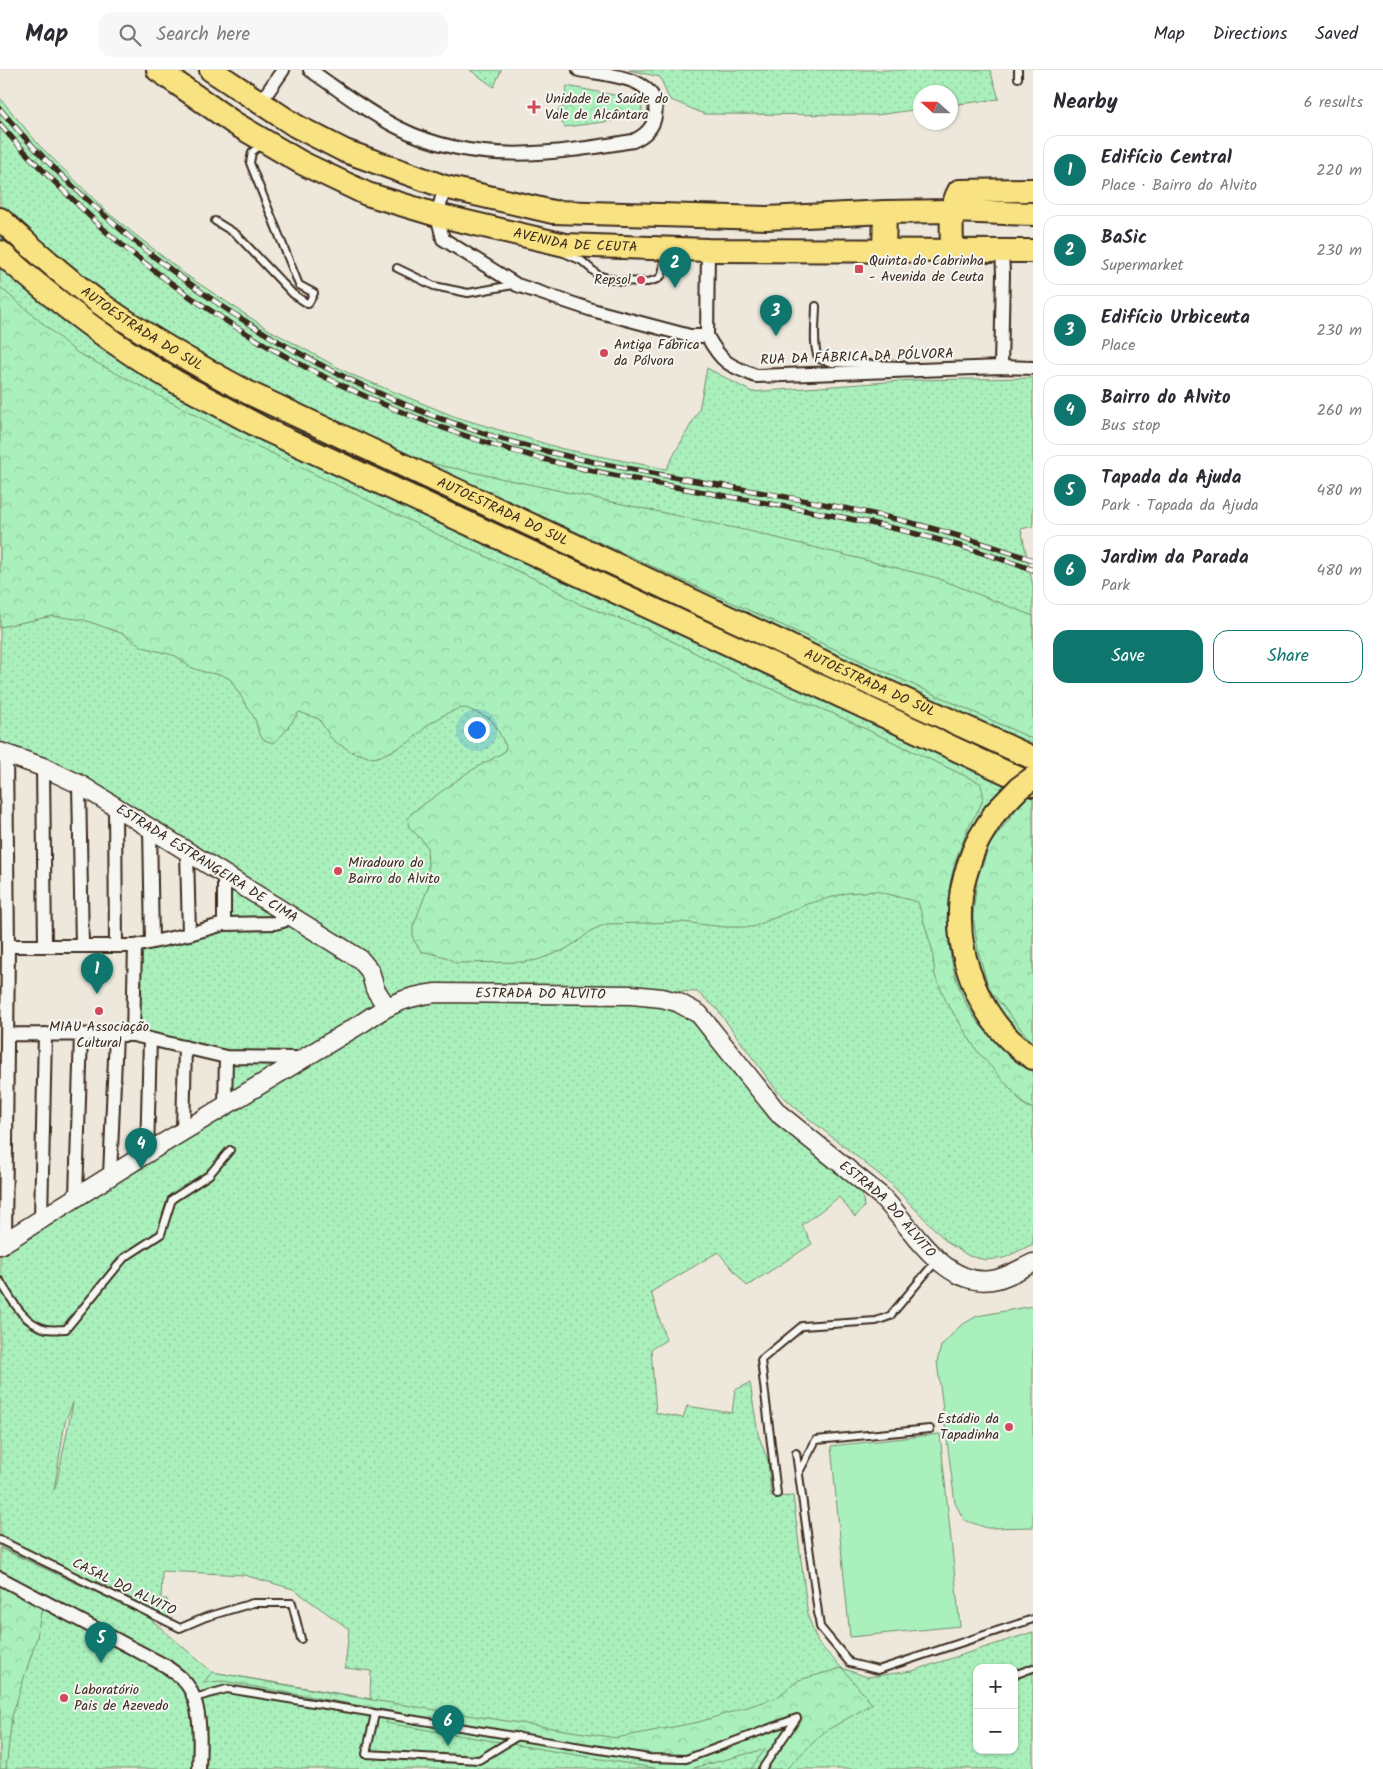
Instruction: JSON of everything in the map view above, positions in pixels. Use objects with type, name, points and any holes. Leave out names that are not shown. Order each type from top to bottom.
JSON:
[{"type":"highway","name":"AVENIDA DE CEUTA","points":[[158,70],[234,123],[302,164],[367,194],[436,215],[565,245],[708,250],[1033,250]]},
{"type":"highway","name":"AVENIDA DE CEUTA","points":[[211,70],[296,126],[346,151],[445,187],[553,212],[767,218],[885,212],[952,211],[1033,214]]},
{"type":"highway","points":[[952,249],[952,211],[959,191],[1033,190]]},
{"type":"highway","points":[[884,251],[885,212]]},
{"type":"highway","name":"AUTOESTRADA DO SUL","points":[[0,219],[55,267],[107,308],[193,363],[248,393],[1033,758]]},
{"type":"highway","name":"AUTOESTRADA DO SUL","points":[[0,252],[67,308],[121,347],[178,382],[262,428],[1033,785]]},
{"type":"highway","points":[[1033,778],[1019,788],[995,812],[978,840],[961,897],[961,930],[967,964],[976,990],[989,1014],[1003,1032],[1033,1058]]},
{"type":"street","points":[[260,103],[283,70]]},
{"type":"street","points":[[310,70],[382,118],[408,132],[455,148],[494,154],[533,154],[633,141],[640,138],[651,128],[656,113],[655,106],[649,92],[638,82],[579,70]]},
{"type":"street","points":[[445,187],[436,215],[443,239],[517,284],[592,310],[690,336],[706,336],[708,250]]},
{"type":"street","points":[[1000,367],[1002,250]]},
{"type":"street","name":"RUA DA FÁBRICA DA PÓLVORA","points":[[706,336],[717,355],[734,368],[756,376],[1000,367],[1033,368]]},
{"type":"street","points":[[3,753],[8,946],[4,987],[8,1034],[3,1243]]},
{"type":"street","name":"ESTRADA ESTRANGEIRA DE CIMA","points":[[3,753],[43,767],[79,784],[364,963],[370,970],[375,989],[386,1006]]},
{"type":"street","points":[[43,767],[45,946]]},
{"type":"street","points":[[79,784],[82,946]]},
{"type":"street","points":[[115,806],[116,946]]},
{"type":"street","points":[[150,827],[152,942]]},
{"type":"street","points":[[187,852],[189,934]]},
{"type":"street","points":[[224,875],[224,924]]},
{"type":"street","points":[[8,946],[135,946],[224,924],[275,923],[283,921],[288,914]]},
{"type":"street","points":[[134,1035],[135,946]]},
{"type":"street","name":"ESTRADA DO ALVITO","points":[[3,1243],[147,1152],[299,1061],[386,1006],[416,996],[436,993],[514,993],[647,996],[677,1002],[689,1007],[699,1014],[710,1026],[743,1072],[778,1113],[892,1207],[937,1260],[959,1274],[982,1280],[999,1278],[1033,1263]]},
{"type":"street","points":[[8,1034],[134,1035],[226,1057],[294,1058],[299,1061]]},
{"type":"street","points":[[41,1218],[45,1034]]},
{"type":"street","points":[[76,1196],[81,1034]]},
{"type":"street","points":[[110,1175],[116,1035]]},
{"type":"street","points":[[147,1152],[150,1039]]},
{"type":"street","points":[[183,1131],[185,1047]]},
{"type":"street","points":[[225,1105],[226,1057]]},
{"type":"street","points":[[0,1578],[166,1666],[185,1682],[194,1698],[200,1733],[199,1769]]},
{"type":"lane","points":[[1018,70],[1018,78]]},
{"type":"lane","points":[[215,221],[236,234],[293,294],[308,304],[314,293],[299,285],[250,162],[250,156],[256,148],[260,145],[271,145]]},
{"type":"lane","points":[[524,236],[582,261],[598,275],[620,281],[648,282],[658,279],[662,275],[664,261],[667,256],[682,249]]},
{"type":"lane","points":[[397,268],[434,286],[468,293],[517,284]]},
{"type":"lane","points":[[816,306],[817,356],[824,362],[1000,367]]},
{"type":"lane","points":[[0,1281],[18,1309],[31,1322],[46,1329],[66,1329],[124,1258],[161,1234],[172,1199],[209,1175],[230,1150]]},
{"type":"lane","points":[[777,1494],[761,1360],[802,1326],[876,1321],[890,1316],[937,1260]]},
{"type":"lane","points":[[798,1472],[816,1440],[930,1429]]},
{"type":"lane","points":[[796,1453],[820,1627],[850,1663],[878,1670],[1033,1619]]},
{"type":"lane","name":"CASAL DO ALVITO","points":[[0,1540],[180,1628],[206,1617],[253,1603],[292,1603],[301,1638]]},
{"type":"lane","points":[[1018,1674],[1033,1668]]},
{"type":"lane","points":[[194,1698],[227,1689],[649,1758],[686,1759],[797,1718],[762,1769]]},
{"type":"lane","points":[[375,1714],[366,1754],[479,1760],[518,1736]]},
{"type":"green space","points":[[470,70],[501,70],[494,87]]},
{"type":"green space","points":[[629,70],[990,70],[999,99],[958,104],[958,85],[913,85],[913,110],[877,115],[704,114],[669,99],[660,77]]},
{"type":"green space","points":[[567,86],[640,100],[642,117],[565,127],[561,121],[557,120],[559,109],[563,107]]},
{"type":"green space","points":[[0,98],[38,144],[108,213],[186,275],[266,328],[350,374],[456,417],[563,449],[666,469],[699,410],[707,368],[752,392],[914,380],[1033,378],[1033,526],[1021,529],[1033,586],[1033,1050],[955,1014],[1023,1104],[1033,1109],[1033,1244],[1004,1258],[986,1260],[969,1256],[948,1243],[891,1184],[777,1091],[716,1008],[697,992],[604,988],[634,1002],[674,1007],[703,1028],[773,1122],[862,1192],[864,1207],[855,1217],[839,1197],[802,1225],[812,1244],[747,1286],[718,1252],[651,1292],[666,1340],[651,1349],[656,1413],[683,1418],[687,1406],[732,1413],[735,1390],[750,1383],[758,1434],[768,1461],[771,1497],[793,1496],[808,1616],[818,1643],[842,1668],[867,1677],[912,1671],[1033,1632],[1033,1769],[0,1769],[0,1548],[147,1616],[212,1672],[372,1699],[370,1696],[371,1671],[345,1668],[349,1629],[293,1589],[244,1575],[162,1571],[161,1599],[167,1599],[169,1619],[96,1581],[98,1592],[0,1547],[0,1247],[226,1110],[226,1063],[133,1040],[133,947],[227,928],[228,884],[48,771],[0,753]],"holes":[[[73,1403],[54,1490],[65,1422]]]},
{"type":"green space","points":[[0,287],[76,352],[222,429],[439,535],[544,583],[581,605],[646,628],[745,678],[834,714],[980,783],[983,793],[982,803],[968,829],[952,874],[947,920],[949,943],[953,967],[969,1009],[981,1026],[993,1038],[1033,1071],[1033,1109],[1024,1104],[977,1051],[946,1001],[935,976],[932,949],[918,902],[876,891],[847,893],[807,904],[753,927],[725,927],[681,922],[606,924],[592,930],[564,950],[537,960],[456,963],[446,957],[421,951],[413,939],[413,927],[429,885],[427,847],[409,827],[407,819],[412,813],[467,773],[504,752],[506,746],[494,723],[489,718],[466,708],[457,709],[429,724],[408,743],[373,758],[352,752],[337,743],[331,738],[319,719],[299,712],[284,733],[273,743],[264,740],[259,734],[255,719],[230,679],[222,675],[190,667],[176,656],[143,647],[124,634],[84,620],[53,616],[0,627]]},
{"type":"green space","points":[[420,461],[749,531],[937,578],[1033,616],[1033,739]]},
{"type":"green space","points":[[1033,773],[1033,1044],[989,989],[978,951],[973,915],[977,879],[990,844],[1015,811]]},
{"type":"green space","points":[[1033,1306],[1033,1527],[987,1528],[964,1520],[955,1503],[937,1362],[941,1346],[960,1326],[977,1316]]},
{"type":"green space","points":[[940,1434],[960,1626],[850,1637],[831,1446]]},
{"type":"green space","points":[[0,1584],[42,1606],[37,1637],[12,1716],[6,1769],[0,1769]]},
{"type":"green space","points":[[842,1668],[872,1704],[824,1732],[786,1769],[751,1769],[765,1749],[690,1769],[660,1769],[386,1723],[390,1711],[223,1681],[204,1682],[212,1672],[372,1700],[616,1738],[699,1722],[776,1698],[799,1680]]},
{"type":"railway","points":[[0,109],[68,182],[145,250],[200,291],[257,329],[317,363],[379,393],[443,419],[508,441],[575,458],[819,503],[900,520],[967,538],[1033,560]]},
{"type":"railway","points":[[0,124],[33,160],[99,225],[161,276],[214,313],[269,347],[327,378],[385,405],[446,429],[508,449],[571,466],[883,526],[948,542],[1033,570]]},
{"type":"place","name":"Unidade de Saúde do Vale de Alcântara","points":[[534,107]]},
{"type":"place","name":"Quinta do Cabrinha - Avenida de Ceuta","points":[[859,269]]},
{"type":"place","name":"Repsol","points":[[641,280]]},
{"type":"place","name":"BaSic","points":[[675,288]]},
{"type":"place","name":"Edifício Urbiceuta","points":[[776,336]]},
{"type":"place","name":"Antiga Fábrica da Pólvora","points":[[604,353]]},
{"type":"place","name":"Miradouro do Bairro do Alvito","points":[[338,871]]},
{"type":"place","name":"Edifício Central","points":[[97,994]]},
{"type":"place","name":"MIAU Associação Cultural","points":[[99,1011]]},
{"type":"place","name":"Bairro do Alvito","points":[[141,1169]]},
{"type":"place","name":"Estádio da Tapadinha","points":[[1009,1427]]},
{"type":"place","name":"Tapada da Ajuda","points":[[101,1663]]},
{"type":"place","name":"Laboratório Pais de Azevedo","points":[[64,1698]]},
{"type":"place","name":"Jardim da Parada","points":[[448,1746]]}]
